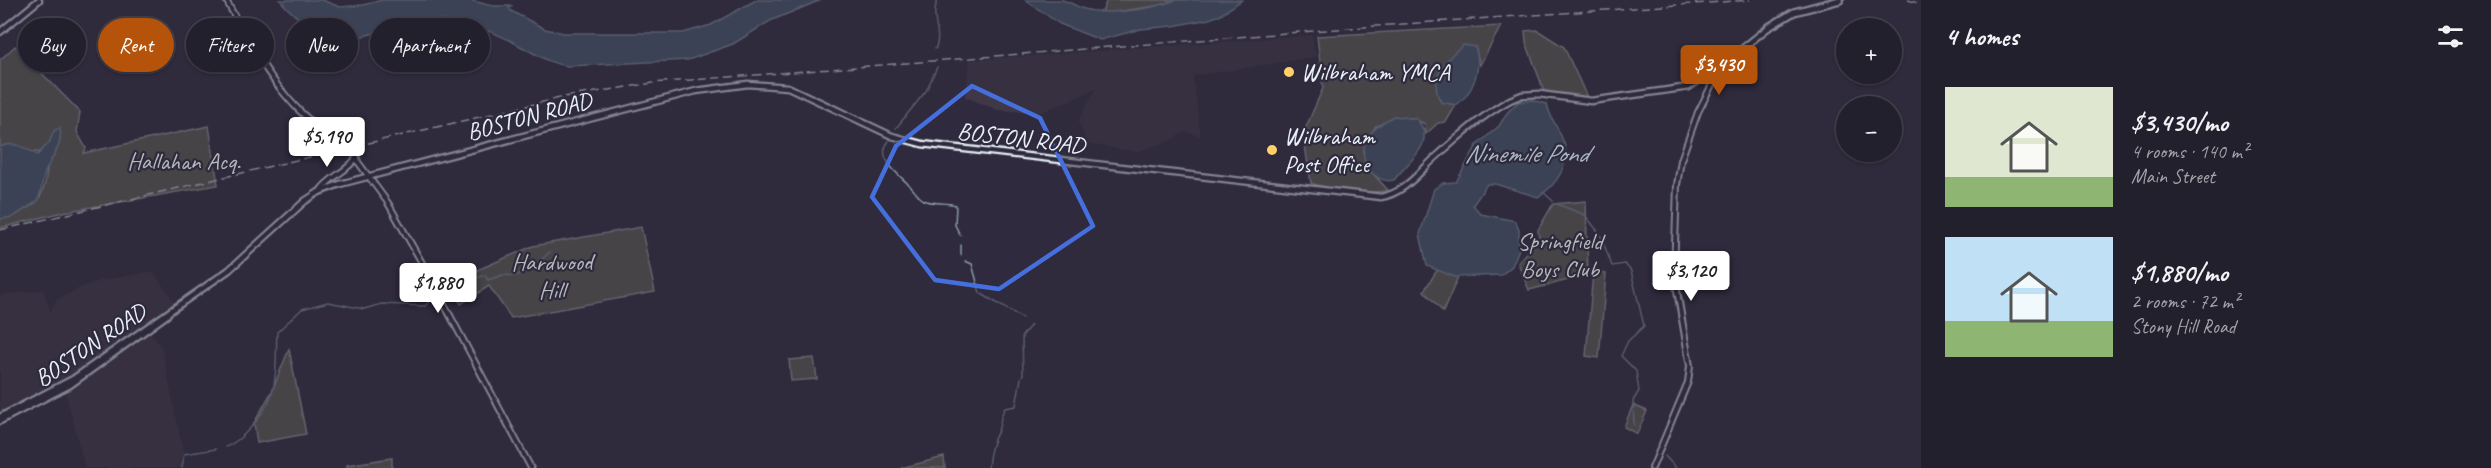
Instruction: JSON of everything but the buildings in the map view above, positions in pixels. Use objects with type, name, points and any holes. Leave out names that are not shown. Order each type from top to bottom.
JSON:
[{"type":"highway","name":"BOSTON ROAD","points":[[1769,27],[1794,12],[1840,0]]},
{"type":"main road","points":[[0,32],[39,0]]},
{"type":"main road","points":[[226,0],[255,51],[286,97],[324,132],[332,134],[350,130],[356,157],[388,203],[440,294],[531,468]]},
{"type":"main road","name":"BOSTON ROAD","points":[[0,419],[70,385],[240,261],[298,206],[319,192],[696,91],[735,85],[768,84],[796,89],[892,136],[922,144],[1381,197],[1405,186],[1437,156],[1499,106],[1514,98],[1539,94],[1591,101],[1682,88],[1696,83],[1722,65],[1769,27]]},
{"type":"main road","points":[[1652,468],[1684,391],[1690,366],[1674,269],[1678,173],[1698,112],[1722,65]]},
{"type":"main road","points":[[319,192],[356,157]]},
{"type":"highlighted area","points":[[972,86],[1040,118],[1093,226],[999,289],[935,280],[872,197],[896,146]]},
{"type":"shaded area","points":[[1312,35],[1316,57],[1193,76],[1201,136],[1185,132],[1168,142],[1136,152],[1087,144],[1078,121],[1096,89],[1040,113],[998,110],[965,97],[970,60]]},
{"type":"shaded area","points":[[149,272],[154,273],[176,304],[78,372],[0,412],[0,295],[43,290],[50,311],[57,299],[86,285]]},
{"type":"shaded area","points":[[151,332],[162,348],[183,451],[181,468],[85,468],[65,391]]},
{"type":"green space","points":[[1107,0],[1184,0],[1101,14]]},
{"type":"green space","points":[[1501,26],[1480,65],[1475,47],[1452,56],[1448,62],[1441,102],[1456,105],[1446,122],[1438,123],[1426,134],[1425,124],[1412,118],[1376,126],[1366,145],[1366,161],[1374,175],[1388,190],[1350,191],[1311,183],[1303,134],[1323,88],[1317,36]]},
{"type":"green space","points":[[1537,30],[1564,47],[1587,97],[1544,91],[1526,42],[1525,31]]},
{"type":"green space","name":"Hallahan Acq.","points":[[15,46],[18,49],[18,72],[41,72],[80,112],[77,132],[86,148],[84,153],[209,126],[218,185],[63,212],[0,228],[0,209],[25,209],[39,198],[46,180],[48,156],[45,153],[7,149],[0,153],[0,60]]},
{"type":"green space","name":"Springfield Boys Club","points":[[1586,201],[1588,275],[1529,290],[1518,263],[1539,238],[1538,230],[1553,204]]},
{"type":"green space","name":"Hardwood Hill","points":[[641,227],[655,292],[511,318],[489,286],[461,304],[447,283],[533,246]]},
{"type":"green space","points":[[1441,264],[1458,277],[1443,312],[1424,291]]},
{"type":"green space","points":[[1593,272],[1606,274],[1599,358],[1586,356]]},
{"type":"green space","points":[[289,349],[306,434],[257,443],[254,423],[272,391]]},
{"type":"green space","points":[[814,358],[817,379],[791,381],[789,360]]},
{"type":"green space","points":[[1633,405],[1647,411],[1637,434],[1624,427]]},
{"type":"green space","points":[[944,457],[945,468],[901,468]]},
{"type":"green space","points":[[392,458],[392,468],[347,468],[347,465]]},
{"type":"water","points":[[280,0],[322,0],[340,7],[363,5],[382,0],[469,0],[493,6],[513,6],[509,8],[511,11],[545,29],[564,33],[683,33],[711,25],[756,0],[821,0],[770,21],[733,44],[688,60],[568,66],[550,61],[490,32],[490,18],[370,18],[370,34],[358,36],[358,18],[299,18]]},
{"type":"water","points":[[1025,0],[1062,0],[1084,9],[1108,12],[1144,8],[1175,0],[1242,0],[1220,15],[1209,19],[1141,29],[1100,40],[1060,24]]},
{"type":"water","points":[[1463,45],[1475,47],[1477,55],[1477,71],[1472,87],[1456,105],[1441,102],[1436,86],[1440,70]]},
{"type":"water","name":"Ninemile Pond","points":[[1532,100],[1547,104],[1562,138],[1566,156],[1561,172],[1551,186],[1538,197],[1495,184],[1487,184],[1473,205],[1481,214],[1515,221],[1519,230],[1519,249],[1512,266],[1501,275],[1455,277],[1427,266],[1420,234],[1434,189],[1443,183],[1456,182],[1477,145],[1499,126],[1518,102]]},
{"type":"water","points":[[1394,116],[1417,119],[1423,128],[1423,144],[1419,152],[1394,180],[1380,179],[1369,169],[1364,149],[1374,129]]},
{"type":"water","points":[[60,128],[60,141],[45,173],[38,201],[13,217],[0,219],[0,147],[15,145],[24,147],[37,155],[49,143],[54,131]]},
{"type":"waterway","points":[[935,49],[938,37],[936,0]]},
{"type":"waterway","points":[[896,128],[926,91],[937,67]]},
{"type":"waterway","points":[[889,141],[885,147],[886,160],[920,197],[930,202],[956,205],[955,225],[960,235]]},
{"type":"waterway","points":[[1543,192],[1553,201]]},
{"type":"waterway","points":[[1557,204],[1585,215],[1600,234],[1612,266],[1625,264],[1631,271],[1644,326],[1628,341],[1621,356],[1636,371],[1639,391],[1633,401],[1634,425]]},
{"type":"waterway","points":[[961,245],[961,255]]},
{"type":"waterway","points":[[444,294],[485,275],[488,280],[503,275],[516,276],[535,265],[550,252]]},
{"type":"waterway","points":[[965,261],[972,264],[980,293],[1022,318]]},
{"type":"waterway","points":[[226,447],[242,437],[268,403],[275,379],[277,332],[302,309],[328,302],[364,309],[382,304],[425,306],[436,295]]},
{"type":"waterway","points":[[1023,376],[1022,336],[1031,325]]},
{"type":"waterway","points":[[988,468],[1002,413],[1005,408],[1016,406],[1021,378]]},
{"type":"waterway","points":[[182,468],[184,454],[216,449]]},
{"type":"waterway","points":[[1665,456],[1676,468]]},
{"type":"railway","points":[[0,230],[564,97],[653,83],[1389,25],[1750,0]]},
{"type":"railway","points":[[1908,0],[1921,4]]},
{"type":"place","name":"Wilbraham YMCA","points":[[1289,72]]},
{"type":"place","name":"Wilbraham Post Office","points":[[1272,150]]}]
